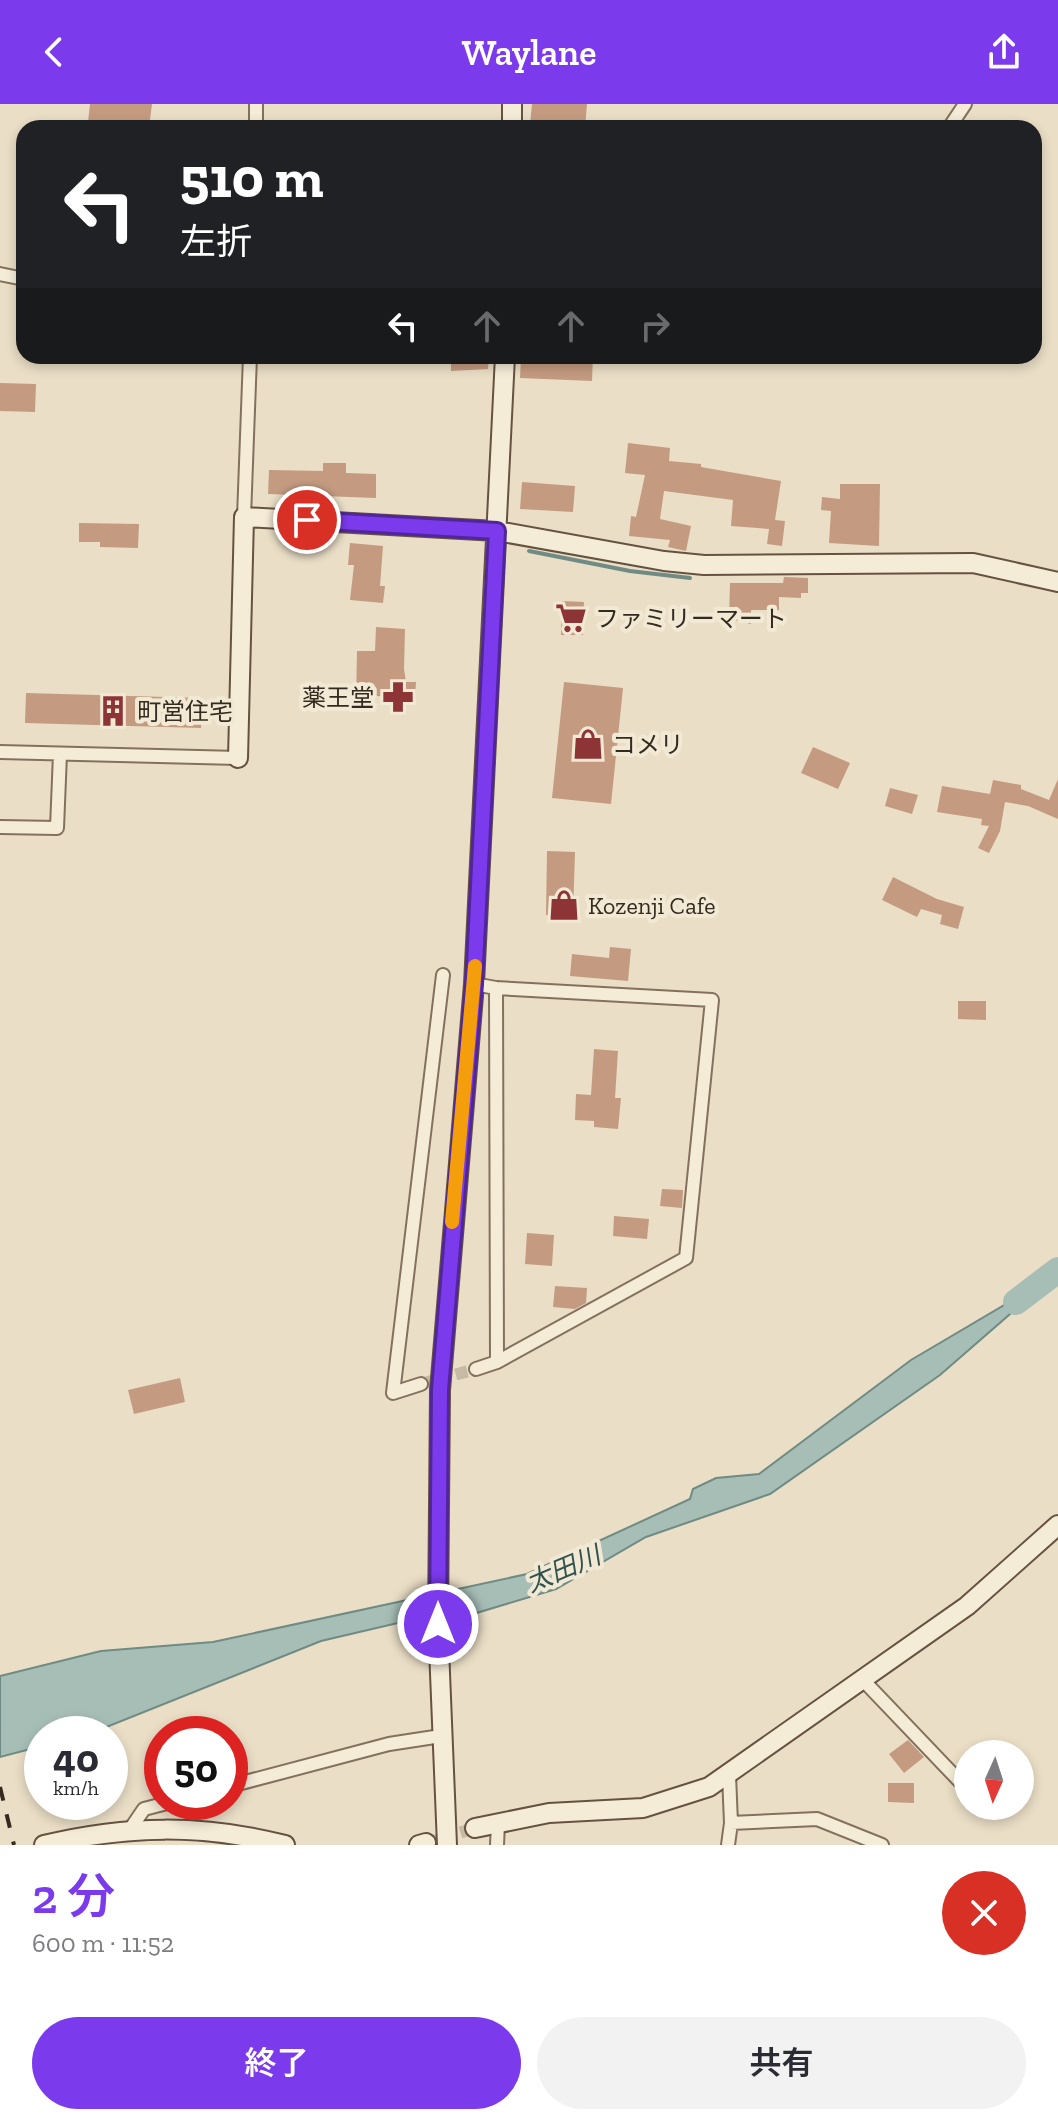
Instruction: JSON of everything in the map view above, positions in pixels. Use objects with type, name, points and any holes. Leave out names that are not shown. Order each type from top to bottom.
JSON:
[{"type":"street","points":[[0,752],[238,758],[250,364]]},
{"type":"street","points":[[447,1845],[441,1736],[440,1390],[474,984],[505,364]]},
{"type":"street","points":[[244,517],[497,531],[664,561],[704,565],[973,563],[1058,582]]},
{"type":"street","points":[[0,827],[57,828],[60,754]]},
{"type":"street","points":[[421,1384],[393,1393],[443,975]]},
{"type":"street","points":[[474,984],[496,988],[712,1000],[686,1258],[497,1362],[476,1369]]},
{"type":"street","points":[[496,988],[497,1362]]},
{"type":"street","points":[[475,1828],[549,1813],[643,1808],[693,1794],[729,1775],[967,1606],[1058,1525]]},
{"type":"street","points":[[863,1680],[954,1775]]},
{"type":"street","points":[[248,1781],[389,1744],[441,1736]]},
{"type":"street","points":[[728,1845],[731,1823],[729,1775]]},
{"type":"street","points":[[129,1831],[144,1809]]},
{"type":"street","points":[[731,1823],[817,1819],[882,1845]]},
{"type":"street","points":[[497,1845],[498,1824]]},
{"type":"street","points":[[44,1845],[129,1831],[201,1829],[285,1845]]},
{"type":"water","points":[[1055,1275],[940,1375],[770,1494],[646,1537],[556,1589],[460,1618],[402,1622],[321,1641],[128,1718],[24,1716],[24,1751],[0,1757],[0,1676],[101,1651],[213,1642],[527,1574],[690,1499],[693,1489],[716,1478],[759,1474],[911,1360]]},
{"type":"building","points":[[90,104],[152,104],[150,120],[88,120]]},
{"type":"building","points":[[532,104],[587,104],[586,120],[530,120]]},
{"type":"building","points":[[451,364],[488,364],[488,369],[451,371]]},
{"type":"building","points":[[521,364],[593,364],[592,381],[520,378]]},
{"type":"building","points":[[0,383],[36,384],[35,412],[0,411]]},
{"type":"building","points":[[628,443],[670,448],[669,461],[701,464],[701,467],[781,481],[775,520],[785,521],[782,546],[767,544],[769,529],[731,526],[733,500],[664,491],[660,519],[691,526],[686,551],[668,547],[670,540],[629,536],[631,516],[636,517],[645,475],[625,473]]},
{"type":"building","points":[[323,463],[346,463],[346,473],[376,474],[376,498],[268,494],[269,470],[323,471]]},
{"type":"building","points":[[522,482],[575,486],[573,512],[520,509]]},
{"type":"building","points":[[840,484],[880,484],[879,546],[829,543],[831,511],[821,510],[822,497],[840,499]]},
{"type":"building","points":[[79,523],[139,524],[138,548],[100,547],[100,542],[79,542]]},
{"type":"building","points":[[350,543],[383,546],[380,586],[385,586],[383,603],[350,600],[354,565],[348,565]]},
{"type":"building","points":[[784,577],[808,578],[808,593],[801,593],[801,598],[779,597],[779,610],[751,610],[751,624],[729,619],[730,583],[783,583]]},
{"type":"building","points":[[562,601],[584,602],[583,635],[561,635]]},
{"type":"building","points":[[376,627],[405,629],[404,669],[406,682],[416,682],[415,697],[373,696],[373,702],[356,701],[357,651],[375,651]]},
{"type":"building","points":[[564,682],[623,688],[611,804],[552,798]]},
{"type":"building","name":"町営住宅","points":[[26,693],[201,698],[201,728],[25,723]]},
{"type":"building","points":[[813,747],[850,763],[838,789],[801,773]]},
{"type":"building","points":[[1058,779],[1058,819],[1028,806],[1005,802],[1000,831],[989,853],[978,848],[989,826],[981,825],[982,819],[937,812],[942,786],[990,794],[993,780],[1021,785],[1021,789],[1049,800]]},
{"type":"building","points":[[890,788],[918,795],[912,814],[885,806]]},
{"type":"building","points":[[547,851],[575,852],[573,916],[546,915]]},
{"type":"building","points":[[893,877],[937,899],[964,907],[958,929],[940,924],[942,915],[921,909],[917,917],[882,900]]},
{"type":"building","points":[[610,947],[631,949],[628,981],[570,976],[572,954],[609,958]]},
{"type":"building","points":[[958,1001],[986,1001],[986,1020],[958,1019]]},
{"type":"building","points":[[594,1049],[618,1051],[615,1098],[621,1098],[618,1129],[594,1127],[594,1121],[575,1120],[576,1094],[591,1095]]},
{"type":"building","points":[[662,1189],[683,1190],[682,1208],[660,1206]]},
{"type":"building","points":[[614,1216],[649,1219],[647,1239],[613,1236]]},
{"type":"building","points":[[527,1233],[554,1235],[552,1266],[525,1264]]},
{"type":"building","points":[[555,1286],[587,1288],[586,1303],[575,1309],[553,1307]]},
{"type":"building","points":[[180,1378],[185,1402],[134,1414],[128,1390]]},
{"type":"building","points":[[908,1740],[924,1757],[904,1773],[889,1754]]},
{"type":"building","points":[[888,1783],[914,1783],[914,1803],[888,1802]]},
{"type":"waterway","points":[[529,551],[630,571],[690,578]]},
{"type":"waterway","name":"太田川","points":[[1016,1302],[1058,1270]]},
{"type":"tunnel","points":[[421,1384],[476,1369]]},
{"type":"tunnel","points":[[426,1843],[475,1828]]},
{"type":"railway","points":[[0,1787],[14,1845]]},
{"type":"slow traffic","points":[[452,1222],[475,966]]},
{"type":"place","name":"ファミリーマート","points":[[571,618]]},
{"type":"place","name":"薬王堂","points":[[398,697]]},
{"type":"place","name":"町営住宅","points":[[113,711]]},
{"type":"place","name":"コメリ","points":[[588,744]]},
{"type":"place","name":"Kozenji Cafe","points":[[564,905]]},
{"type":"route","points":[[307,520],[497,531],[474,984],[440,1390],[438,1624]]}]
